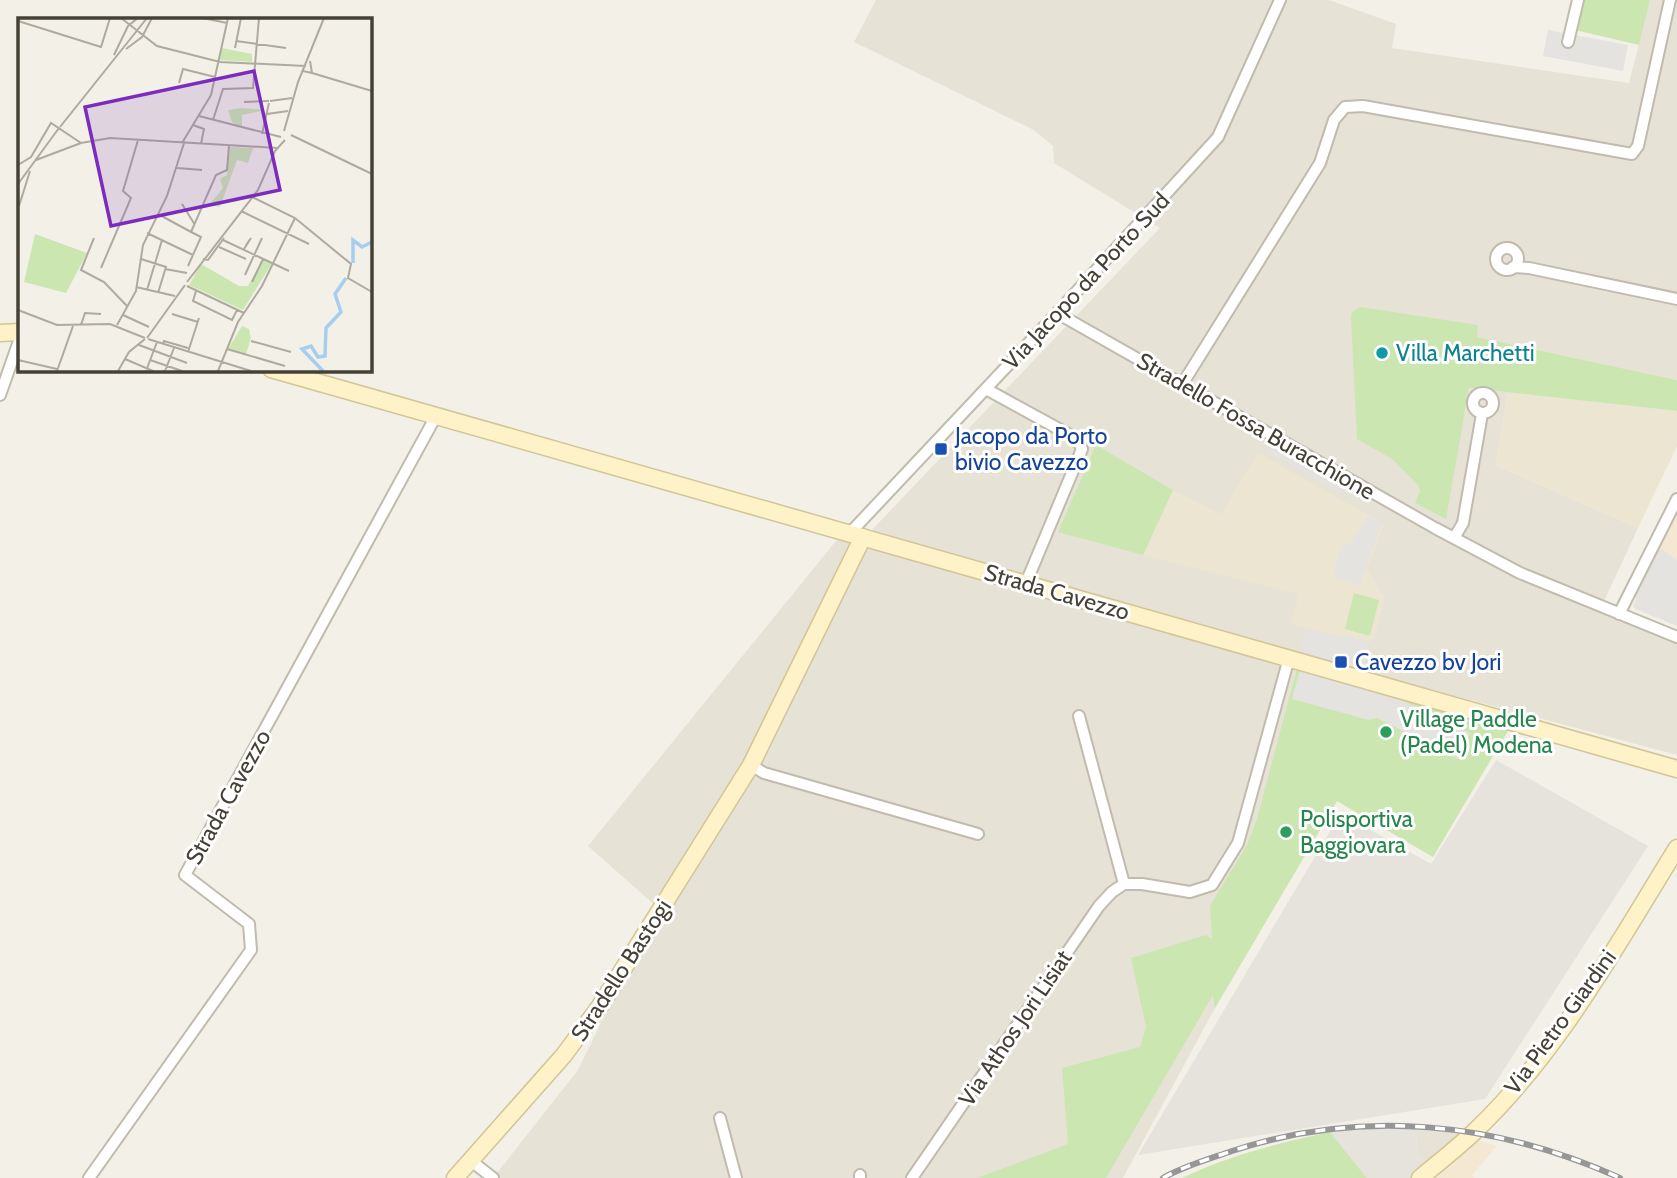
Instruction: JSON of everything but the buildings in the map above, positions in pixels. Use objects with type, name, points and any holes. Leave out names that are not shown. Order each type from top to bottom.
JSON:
[{"type":"street","name":"Via Jacopo da Porto Sud","points":[[856,536],[986,389],[1218,137],[1280,0]]},
{"type":"street","points":[[1568,42],[1578,0]]},
{"type":"street","points":[[1183,383],[1315,173],[1334,120],[1345,107],[1363,106],[1632,155],[1638,146],[1670,0]]},
{"type":"street","points":[[1516,263],[1677,299]]},
{"type":"street","name":"Stradello Fossa Buracchione","points":[[1058,313],[1520,573],[1677,636]]},
{"type":"street","points":[[0,334],[18,332]]},
{"type":"street","points":[[0,395],[18,344]]},
{"type":"street","name":"Strada Cavezzo","points":[[278,371],[1677,769]]},
{"type":"street","points":[[986,389],[1077,439],[1082,449],[1026,583]]},
{"type":"street","points":[[1454,538],[1463,523],[1482,414]]},
{"type":"street","name":"Strada Cavezzo","points":[[89,1178],[251,950],[249,923],[184,875],[436,416]]},
{"type":"street","points":[[1619,614],[1677,499]]},
{"type":"street","name":"Stradello Bastogi","points":[[455,1178],[496,1135],[564,1055],[600,1006],[751,765],[856,536]]},
{"type":"street","points":[[1079,716],[1124,884],[1142,884],[1190,892],[1212,885],[1238,843],[1289,659]]},
{"type":"street","points":[[751,765],[764,773],[978,834]]},
{"type":"street","name":"Via Pietro Giardini","points":[[1420,1178],[1474,1132],[1516,1086],[1563,1027],[1677,848]]},
{"type":"street","name":"Via Athos Jori Lisiat","points":[[912,1178],[1099,905],[1124,884]]},
{"type":"street","points":[[720,1118],[736,1178]]},
{"type":"street","points":[[470,1160],[493,1178]]},
{"type":"shaded area","points":[[876,0],[1329,0],[1396,24],[1392,48],[1629,83],[1650,0],[1677,0],[1677,380],[1477,337],[1469,388],[1508,392],[1496,465],[1638,528],[1599,612],[1677,641],[1677,755],[1299,654],[868,534],[1160,228],[1054,163],[1053,146],[1034,130],[854,42]]},
{"type":"shaded area","points":[[1548,30],[1628,45],[1623,71],[1543,56]]},
{"type":"shaded area","points":[[1508,392],[1677,411],[1677,446],[1638,528],[1496,465]]},
{"type":"shaded area","points":[[1271,444],[1345,485],[1341,493],[1267,452]]},
{"type":"shaded area","points":[[1258,453],[1384,524],[1367,569],[1385,598],[1374,638],[1369,642],[1291,624],[1299,594],[1143,555],[1173,490],[1221,514]]},
{"type":"shaded area","points":[[1677,511],[1677,626],[1633,606],[1637,598],[1634,596]]},
{"type":"shaded area","points":[[1367,516],[1382,523],[1359,586],[1334,577],[1336,559],[1344,543],[1350,545]]},
{"type":"shaded area","points":[[840,536],[1509,729],[1433,857],[1337,801],[1215,1008],[1123,1178],[493,1178],[578,1070],[657,907],[588,846]]},
{"type":"shaded area","points":[[1662,549],[1677,560],[1677,626],[1633,606],[1637,598],[1634,596],[1655,553]]},
{"type":"shaded area","points":[[1306,629],[1369,642],[1362,670],[1299,654]]},
{"type":"shaded area","points":[[1300,669],[1389,694],[1470,733],[1458,759],[1377,718],[1369,720],[1292,699]]},
{"type":"shaded area","points":[[1496,760],[1648,846],[1485,1099],[1138,1155],[1341,813],[1431,864]]},
{"type":"shaded area","points":[[1416,1129],[1417,1154],[1429,1166],[1414,1178],[1367,1178],[1330,1132]]},
{"type":"shaded area","points":[[1416,1130],[1466,1134],[1429,1166],[1417,1154]]},
{"type":"shaded area","points":[[1475,1139],[1497,1146],[1472,1175],[1474,1178],[1429,1178]]},
{"type":"green space","points":[[1582,0],[1650,0],[1639,45],[1575,30]]},
{"type":"green space","points":[[1360,307],[1478,325],[1477,337],[1677,380],[1677,411],[1469,388],[1446,519],[1415,503],[1420,491],[1418,485],[1392,459],[1357,439],[1351,318],[1352,312]]},
{"type":"green space","points":[[1096,445],[1173,490],[1143,555],[1058,532]]},
{"type":"green space","points":[[1354,593],[1379,600],[1370,636],[1345,629]]},
{"type":"green space","name":"Polisportiva Baggiovara","points":[[1297,668],[1509,729],[1433,857],[1337,801],[1215,1008],[1213,995],[1106,1178],[977,1178],[1068,1144],[1062,1068],[1140,1047],[1146,1027],[1131,958],[1206,935],[1212,939],[1210,906],[1247,845],[1257,819]]},
{"type":"green space","points":[[1330,1132],[1367,1178],[1182,1178],[1236,1156]]},
{"type":"railway","points":[[1163,1178],[1232,1151],[1281,1138],[1330,1129],[1379,1126],[1429,1127],[1526,1144],[1620,1178]]},
{"type":"place","name":"Villa Marchetti","points":[[1382,353]]},
{"type":"place","name":"Jacopo da Porto bivio Cavezzo","points":[[941,449]]},
{"type":"place","name":"Cavezzo bv Jori","points":[[1341,662]]},
{"type":"place","name":"Village Paddle (Padel) Modena","points":[[1386,732]]},
{"type":"place","name":"Polisportiva Baggiovara","points":[[1286,832]]}]
